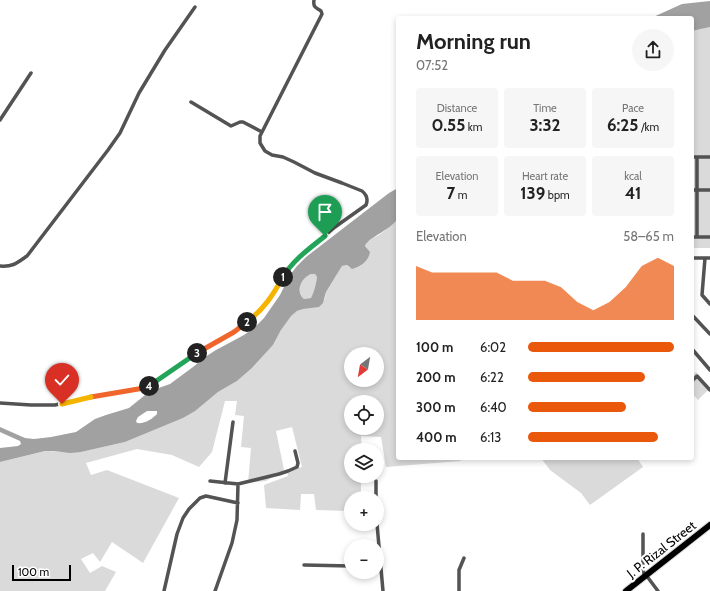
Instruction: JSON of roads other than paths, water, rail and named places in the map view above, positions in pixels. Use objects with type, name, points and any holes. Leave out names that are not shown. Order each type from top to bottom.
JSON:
[{"type":"main road","name":"J. P. Rizal Street","points":[[626,591],[710,525]]},
{"type":"street","points":[[0,403],[55,405],[148,386],[196,353],[234,332],[252,319],[268,302],[287,270],[293,263],[335,227],[366,205],[368,200],[365,193],[362,191],[315,173],[283,157],[265,152],[260,143],[260,136],[322,14],[321,11],[313,5],[314,0]]},
{"type":"street","points":[[0,266],[8,266],[18,263],[27,256],[108,150],[120,133],[153,68],[195,7]]},
{"type":"street","points":[[0,120],[31,73]]},
{"type":"street","points":[[190,102],[231,126],[243,122],[262,132]]},
{"type":"street","points":[[710,157],[697,157],[697,237],[710,237]]},
{"type":"street","points":[[697,190],[710,190]]},
{"type":"street","points":[[694,258],[710,258]]},
{"type":"street","points":[[705,258],[702,295],[710,304]]},
{"type":"street","points":[[694,317],[710,334]]},
{"type":"street","points":[[694,351],[710,370]]},
{"type":"street","points":[[694,379],[697,376],[710,390]]},
{"type":"street","points":[[225,482],[233,422]]},
{"type":"street","points":[[210,481],[238,484],[288,471],[297,467],[298,463],[295,451]]},
{"type":"street","points":[[214,591],[232,543],[237,520],[238,484]]},
{"type":"street","points":[[164,591],[177,534],[183,518],[190,509],[200,498],[206,496],[238,503]]},
{"type":"street","points":[[643,534],[643,569],[645,575],[658,591]]},
{"type":"street","points":[[459,591],[459,570],[464,558]]},
{"type":"street","points":[[304,565],[344,566]]},
{"type":"street","points":[[381,579],[383,591]]}]
